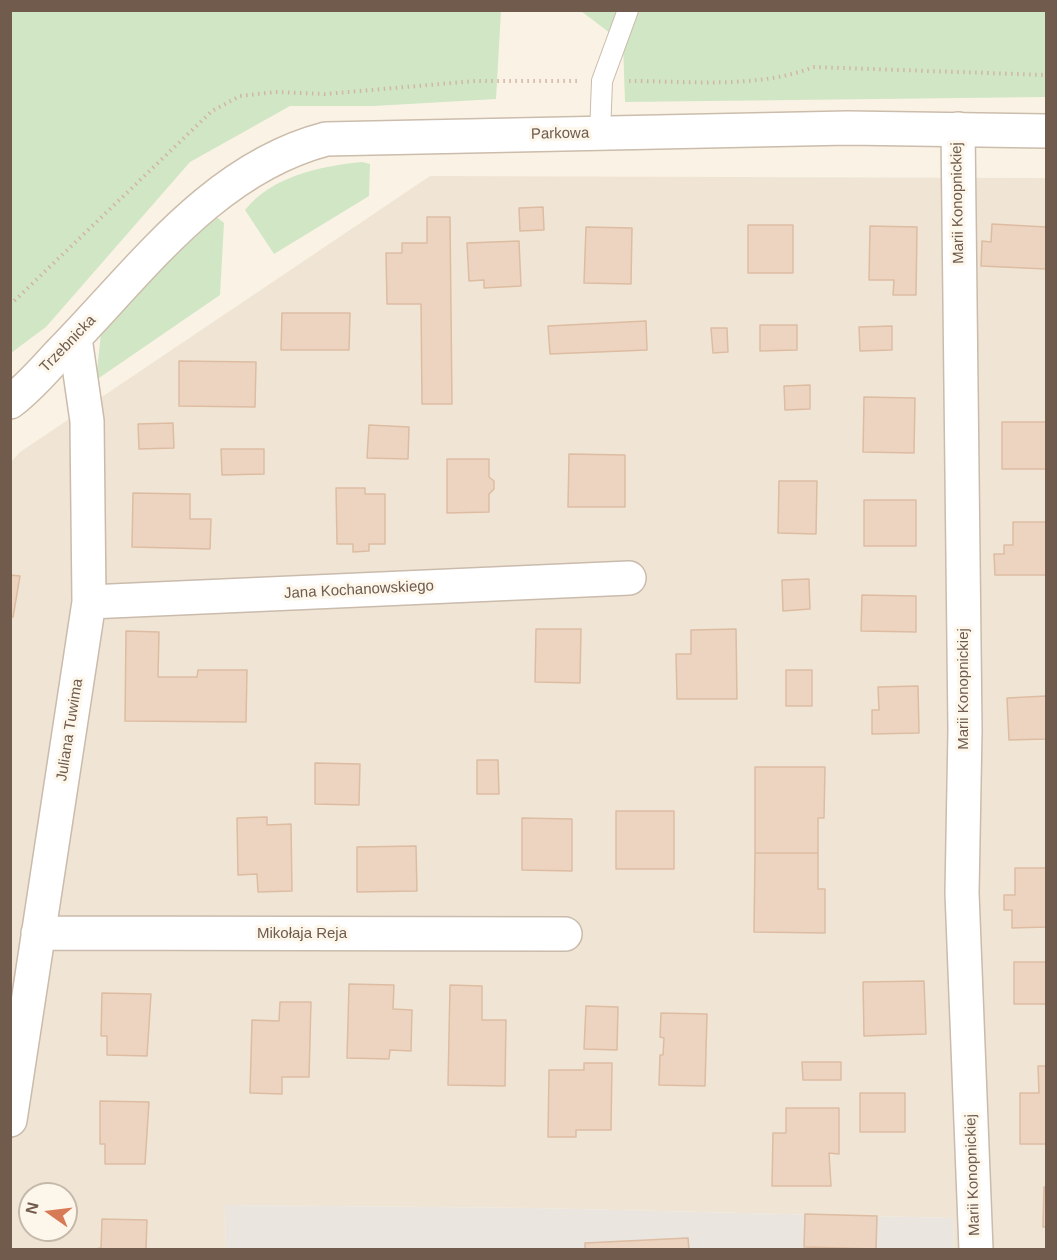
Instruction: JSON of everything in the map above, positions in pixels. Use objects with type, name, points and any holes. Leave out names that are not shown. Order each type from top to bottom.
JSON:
[{"type":"street","name":"Parkowa","points":[[125,284],[182,225],[226,187],[265,162],[298,146],[326,139],[354,136],[600,134],[848,128],[1047,131]]},
{"type":"street","name":"Marii Konopnickiej","points":[[958,129],[965,730],[963,893],[976,1250]]},
{"type":"street","name":"Trzebnicka","points":[[10,402],[75,338],[125,284]]},
{"type":"street","name":"Juliana Tuwima","points":[[10,1120],[89,602],[87,421],[75,338]]},
{"type":"street","name":"Jana Kochanowskiego","points":[[89,602],[629,578]]},
{"type":"street","name":"Mikołaja Reja","points":[[38,933],[565,934]]},
{"type":"lane","points":[[600,134],[602,81],[628,10]]},
{"type":"path","points":[[618,81],[766,79],[791,76],[813,67],[1047,75]]},
{"type":"shaded area","points":[[430,176],[1046,178],[1046,1249],[954,1249],[953,1218],[533,1208],[225,1205],[226,1249],[11,1250],[11,462],[20,452]]},
{"type":"shaded area","points":[[225,1205],[533,1208],[953,1218],[954,1249],[226,1249]]},
{"type":"green space","points":[[11,10],[501,11],[496,99],[374,106],[290,106],[190,162],[46,327],[11,353]]},
{"type":"green space","points":[[581,11],[1046,11],[1046,97],[625,102],[623,43]]},
{"type":"green space","points":[[362,162],[370,164],[369,196],[274,254],[245,210],[256,198],[283,181],[298,175],[330,166]]},
{"type":"green space","points":[[214,215],[224,223],[220,295],[96,380],[101,333],[147,281]]},
{"type":"building","points":[[543,207],[544,230],[520,231],[519,208]]},
{"type":"building","points":[[427,217],[450,217],[452,404],[422,404],[421,304],[387,304],[386,253],[402,253],[402,243],[427,243]]},
{"type":"building","points":[[992,224],[1046,227],[1046,269],[981,266],[982,241],[991,242]]},
{"type":"building","points":[[748,225],[793,225],[793,273],[748,273]]},
{"type":"building","points":[[870,226],[917,227],[916,295],[893,295],[894,280],[869,280]]},
{"type":"building","points":[[586,227],[632,228],[631,284],[584,283]]},
{"type":"building","points":[[519,241],[521,286],[484,288],[484,280],[469,281],[467,243]]},
{"type":"building","points":[[282,313],[350,313],[349,350],[281,350]]},
{"type":"building","points":[[646,321],[647,350],[550,354],[548,326]]},
{"type":"building","points":[[760,325],[797,325],[797,350],[760,351]]},
{"type":"building","points":[[892,326],[892,350],[860,351],[859,327]]},
{"type":"building","points":[[711,328],[727,328],[728,352],[713,353]]},
{"type":"building","points":[[179,361],[256,362],[255,407],[179,406]]},
{"type":"building","points":[[810,385],[810,409],[785,410],[784,386]]},
{"type":"building","points":[[864,397],[915,398],[914,453],[863,452]]},
{"type":"building","points":[[1002,422],[1046,422],[1046,469],[1002,469]]},
{"type":"building","points":[[173,423],[174,448],[139,449],[138,424]]},
{"type":"building","points":[[369,425],[409,427],[408,459],[367,458]]},
{"type":"building","points":[[221,449],[264,449],[264,474],[222,475]]},
{"type":"building","points":[[569,454],[625,455],[625,507],[568,507]]},
{"type":"building","points":[[447,459],[489,459],[489,477],[494,481],[494,489],[489,494],[489,512],[447,513]]},
{"type":"building","points":[[779,481],[817,481],[816,534],[778,533]]},
{"type":"building","points":[[336,488],[365,488],[365,494],[385,494],[385,544],[369,544],[369,551],[353,552],[353,544],[337,544]]},
{"type":"building","points":[[133,493],[190,494],[190,519],[211,519],[210,549],[132,547]]},
{"type":"building","points":[[864,500],[916,500],[916,546],[864,546]]},
{"type":"building","points":[[1013,522],[1046,522],[1046,575],[995,575],[994,554],[1004,554],[1004,545],[1013,545]]},
{"type":"building","points":[[10,575],[20,576],[13,617],[10,616]]},
{"type":"building","points":[[809,579],[810,609],[783,611],[782,580]]},
{"type":"building","points":[[862,595],[916,596],[916,632],[861,631]]},
{"type":"building","points":[[536,629],[581,629],[580,683],[535,682]]},
{"type":"building","points":[[736,629],[737,699],[677,699],[676,654],[691,654],[691,630]]},
{"type":"building","points":[[126,631],[159,632],[158,677],[197,677],[198,670],[247,670],[246,722],[125,721]]},
{"type":"building","points":[[786,670],[812,670],[812,706],[786,706]]},
{"type":"building","points":[[918,686],[919,733],[872,734],[872,710],[879,710],[878,687]]},
{"type":"building","points":[[1046,696],[1046,739],[1009,740],[1007,698]]},
{"type":"building","points":[[477,760],[498,760],[499,794],[477,794]]},
{"type":"building","points":[[315,763],[360,764],[359,805],[315,804]]},
{"type":"building","points":[[755,767],[825,767],[824,818],[818,818],[818,853],[755,853]]},
{"type":"building","points":[[616,811],[674,811],[674,869],[616,869]]},
{"type":"building","points":[[267,817],[267,825],[291,824],[292,891],[258,892],[257,874],[238,875],[237,818]]},
{"type":"building","points":[[522,818],[572,819],[572,871],[522,870]]},
{"type":"building","points":[[416,846],[417,891],[357,892],[357,847]]},
{"type":"building","points":[[755,853],[818,853],[818,889],[825,889],[825,933],[754,932]]},
{"type":"building","points":[[1015,868],[1046,868],[1046,927],[1012,928],[1012,910],[1004,910],[1004,895],[1015,895]]},
{"type":"building","points":[[1014,962],[1046,962],[1046,1004],[1014,1004]]},
{"type":"building","points":[[924,981],[926,1034],[864,1036],[863,982]]},
{"type":"building","points":[[349,984],[394,985],[393,1009],[412,1010],[411,1051],[390,1050],[389,1059],[347,1058]]},
{"type":"building","points":[[450,985],[482,986],[482,1020],[506,1020],[505,1086],[448,1085]]},
{"type":"building","points":[[102,993],[151,994],[147,1056],[107,1055],[107,1036],[101,1036]]},
{"type":"building","points":[[280,1002],[311,1002],[309,1077],[282,1077],[282,1094],[250,1093],[252,1020],[279,1021]]},
{"type":"building","points":[[586,1006],[618,1007],[617,1050],[584,1049]]},
{"type":"building","points":[[661,1013],[707,1014],[705,1086],[659,1085],[660,1055],[663,1055],[664,1038],[660,1037]]},
{"type":"building","points":[[802,1062],[841,1062],[841,1080],[803,1080]]},
{"type":"building","points":[[584,1063],[612,1063],[611,1130],[576,1130],[576,1137],[548,1137],[549,1070],[584,1070]]},
{"type":"building","points":[[1038,1066],[1046,1066],[1046,1144],[1020,1144],[1020,1093],[1039,1093]]},
{"type":"building","points":[[860,1093],[905,1093],[905,1132],[860,1132]]},
{"type":"building","points":[[100,1101],[149,1102],[145,1164],[105,1164],[105,1144],[100,1144]]},
{"type":"building","points":[[786,1108],[839,1108],[839,1154],[829,1153],[831,1186],[772,1186],[773,1133],[786,1133]]},
{"type":"building","points":[[1044,1187],[1046,1187],[1046,1227],[1043,1227]]},
{"type":"building","points":[[805,1214],[877,1216],[876,1249],[804,1247]]},
{"type":"building","points":[[102,1219],[147,1220],[146,1250],[89,1250],[101,1248]]},
{"type":"building","points":[[688,1238],[689,1250],[585,1250],[585,1243]]}]
